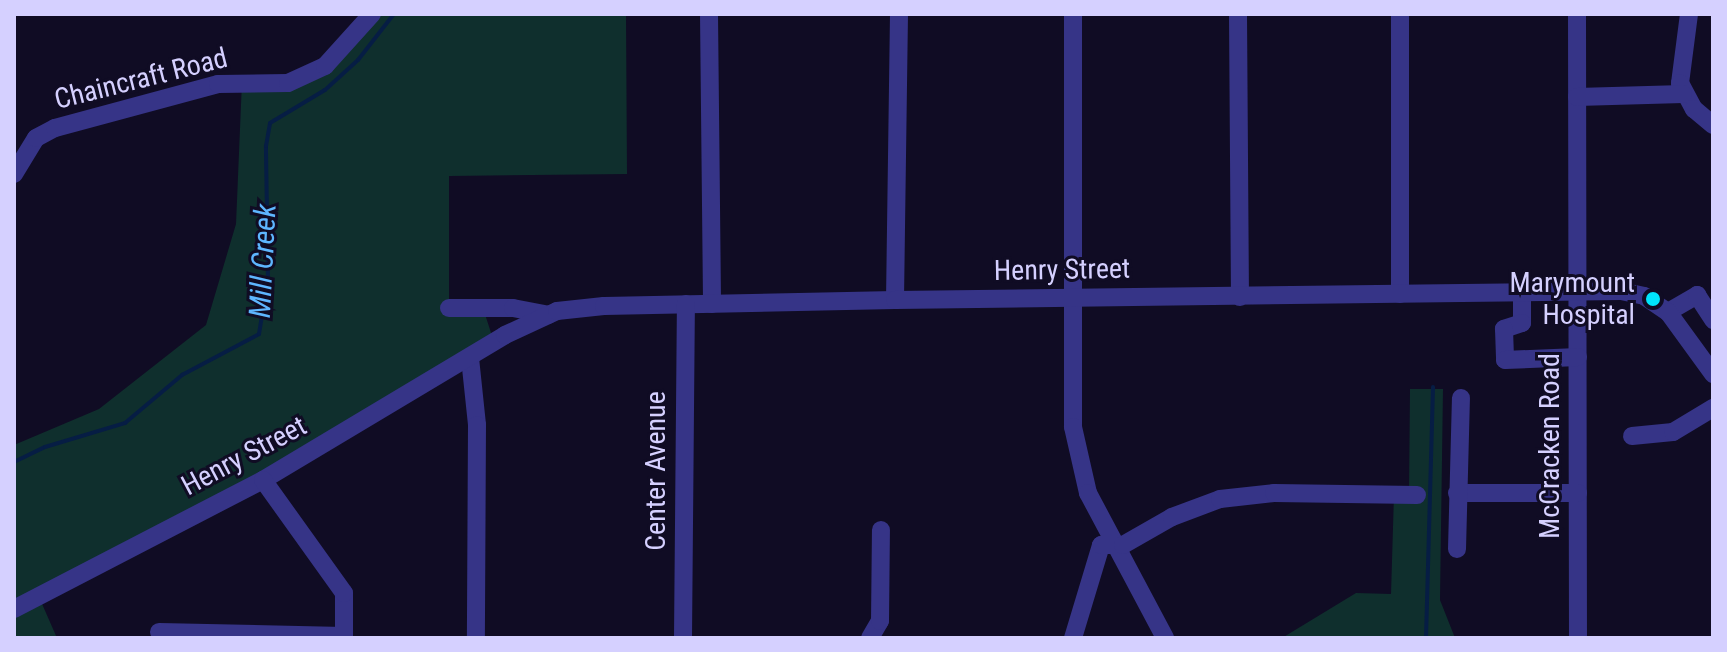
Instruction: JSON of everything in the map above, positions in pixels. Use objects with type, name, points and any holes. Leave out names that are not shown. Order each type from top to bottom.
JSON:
[{"type":"street","name":"Chaincraft Road","points":[[14,174],[36,138],[55,128],[218,84],[288,83],[325,66],[372,14]]},
{"type":"street","points":[[709,14],[712,304]]},
{"type":"street","points":[[895,300],[899,14]]},
{"type":"street","points":[[1073,14],[1073,427],[1088,493],[1111,545],[1165,638]]},
{"type":"street","points":[[1238,14],[1240,297]]},
{"type":"street","points":[[1400,14],[1400,294]]},
{"type":"street","name":"McCracken Road","points":[[1577,14],[1578,638]]},
{"type":"street","points":[[1683,94],[1689,14]]},
{"type":"street","points":[[1577,97],[1683,94],[1713,125]]},
{"type":"street","name":"Henry Street","points":[[449,308],[548,315],[604,306],[686,304],[1578,291],[1633,292],[1668,312]]},
{"type":"street","points":[[1522,292],[1522,323],[1504,329],[1505,360],[1578,357]]},
{"type":"street","points":[[1713,320],[1697,295],[1668,312],[1713,374]]},
{"type":"street","name":"Center Avenue","points":[[683,638],[686,304]]},
{"type":"street","points":[[483,308],[494,342]]},
{"type":"street","name":"Henry Street","points":[[14,609],[263,480],[494,342],[548,315]]},
{"type":"street","points":[[470,358],[477,425],[476,638]]},
{"type":"street","points":[[1457,549],[1461,398]]},
{"type":"street","points":[[1632,436],[1673,432],[1713,408]]},
{"type":"street","points":[[159,632],[344,636],[344,593],[263,480]]},
{"type":"street","points":[[1073,638],[1101,545],[1123,545],[1172,517],[1220,499],[1274,493],[1417,495]]},
{"type":"street","points":[[1457,493],[1578,493]]},
{"type":"street","points":[[870,638],[880,621],[881,530]]},
{"type":"green space","points":[[372,14],[626,14],[627,174],[449,176],[449,308],[483,308],[494,342],[39,597],[57,638],[14,638],[14,445],[99,409],[206,325],[236,224],[242,81],[275,84],[324,66]]},
{"type":"green space","points":[[1410,389],[1443,389],[1440,600],[1455,638],[1282,638],[1356,593],[1391,594],[1394,494],[1409,494]]},
{"type":"waterway","name":"Mill Creek","points":[[14,462],[45,447],[125,423],[182,375],[259,334],[268,279],[266,146],[270,123],[325,90],[358,60],[394,14]]},
{"type":"waterway","points":[[1426,638],[1433,387]]},
{"type":"place","name":"Marymount Hospital","points":[[1653,299]]}]
